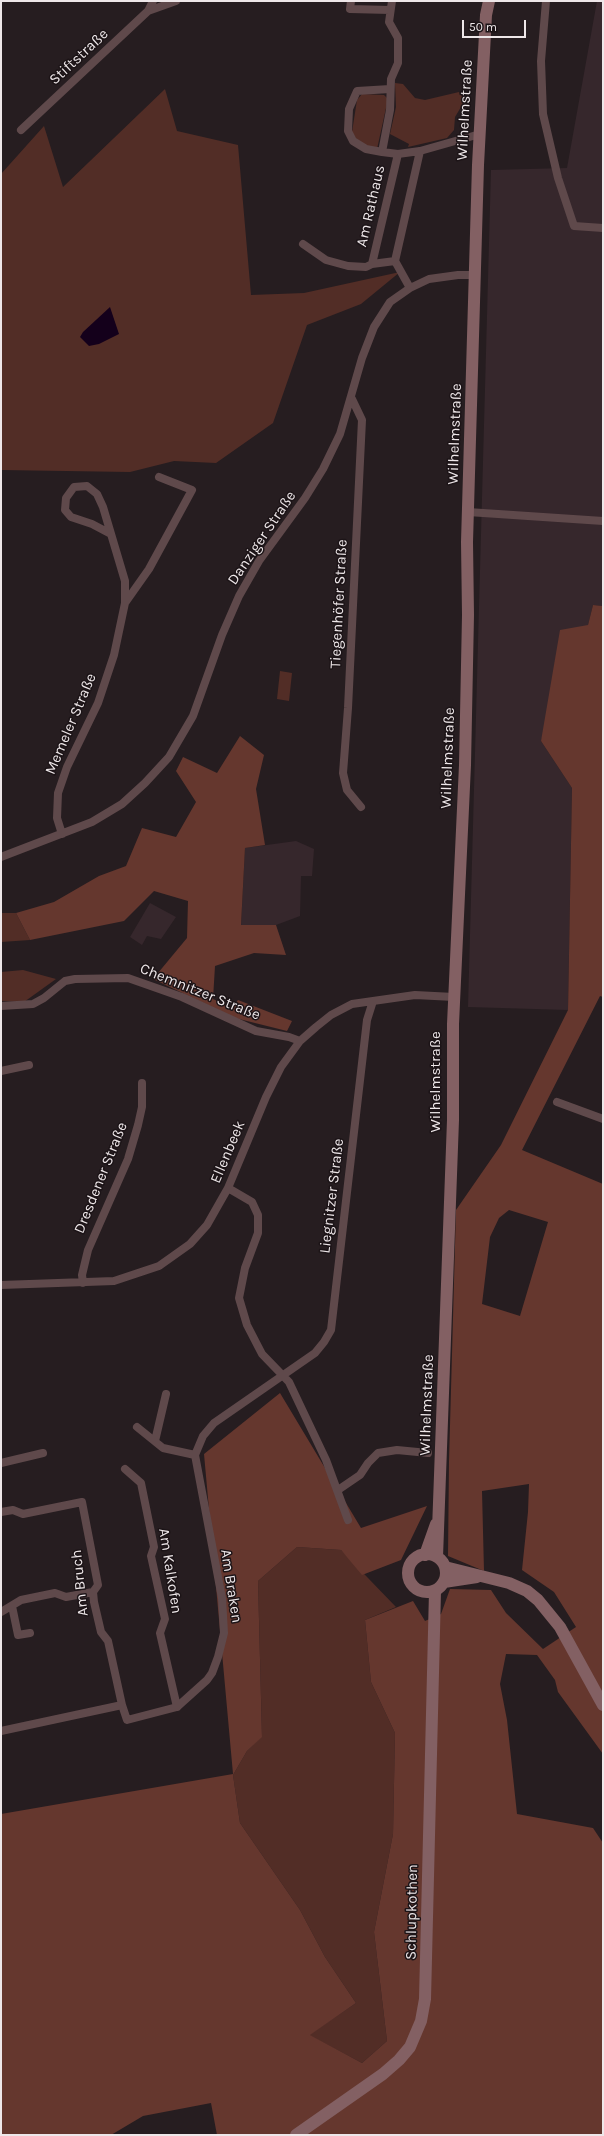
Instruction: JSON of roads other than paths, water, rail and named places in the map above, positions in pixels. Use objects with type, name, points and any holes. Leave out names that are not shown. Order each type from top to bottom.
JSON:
[{"type":"main road","name":"Wilhelmstraße","points":[[437,1557],[453,1120],[453,1024],[464,773],[468,512],[475,276],[486,15],[489,1]]},
{"type":"main road","name":"Wilhelmstraße","points":[[425,1554],[439,1516]]},
{"type":"main road","points":[[472,1575],[438,1587],[414,1587],[408,1574],[413,1561],[425,1554],[437,1557],[447,1567],[472,1575],[486,1576],[509,1583],[527,1592],[547,1609],[560,1627],[603,1705]]},
{"type":"main road","points":[[438,1587],[446,1573],[447,1567]]},
{"type":"main road","name":"Schlupkothen","points":[[296,2135],[383,2074],[400,2060],[410,2047],[421,2021],[426,1998],[434,1630],[438,1587]]},
{"type":"street","name":"Stiftstraße","points":[[21,130],[148,11],[153,1]]},
{"type":"street","points":[[148,11],[176,1]]},
{"type":"street","points":[[350,1],[350,9],[390,10]]},
{"type":"street","name":"Am Rathaus","points":[[382,152],[390,110],[391,79],[398,63],[398,38],[389,22],[392,1]]},
{"type":"street","points":[[546,1],[541,61],[544,114],[558,178],[574,226],[603,228]]},
{"type":"street","name":"Am Rathaus","points":[[390,89],[357,91],[349,109],[348,131],[353,141],[366,149],[398,154],[420,151],[480,134]]},
{"type":"street","points":[[410,288],[395,261],[420,151]]},
{"type":"street","name":"Am Rathaus","points":[[372,264],[398,154]]},
{"type":"street","name":"Am Rathaus","points":[[303,244],[326,260],[348,266],[366,267],[372,264],[395,261]]},
{"type":"street","name":"Danziger Straße","points":[[1,856],[92,822],[122,804],[145,783],[169,757],[182,738],[198,704],[222,635],[239,596],[259,561],[305,498],[323,469],[340,434],[352,399],[362,358],[374,327],[390,302],[410,288],[429,279],[458,275],[475,276]]},
{"type":"street","name":"Tiegenhöfer Straße","points":[[352,399],[362,420],[348,708],[343,773],[347,790],[361,807]]},
{"type":"street","name":"Memeler Straße","points":[[125,603],[149,569],[192,490],[159,477]]},
{"type":"street","name":"Memeler Straße","points":[[62,834],[57,818],[58,793],[68,767],[98,703],[114,655],[125,603],[125,581],[109,533],[103,507],[97,494],[87,486],[74,487],[66,498],[65,510],[71,517],[92,524],[109,533]]},
{"type":"street","points":[[468,512],[603,521]]},
{"type":"street","name":"Chemnitzer Straße","points":[[1,1006],[33,1004],[44,998],[65,981],[75,978],[128,978],[182,997],[256,1031],[289,1037],[300,1041]]},
{"type":"street","name":"Ellenbeek","points":[[1,1285],[83,1283],[114,1280],[159,1266],[190,1244],[207,1225],[228,1188],[266,1097],[281,1067],[300,1041],[331,1015],[352,1004],[414,996],[454,997]]},
{"type":"street","name":"Liegnitzer Straße","points":[[282,1374],[315,1353],[331,1330],[367,1020],[374,1001]]},
{"type":"street","points":[[1,1071],[29,1064]]},
{"type":"street","name":"Dresdener Straße","points":[[83,1283],[82,1275],[88,1250],[128,1159],[142,1107],[142,1083]]},
{"type":"street","points":[[557,1102],[603,1119]]},
{"type":"street","points":[[228,1188],[252,1202],[258,1215],[258,1233],[245,1268],[240,1298],[247,1325],[262,1354],[290,1382],[338,1490],[348,1520]]},
{"type":"street","points":[[137,1427],[163,1448],[195,1455],[203,1436],[214,1423],[282,1374]]},
{"type":"street","points":[[155,1441],[166,1394]]},
{"type":"street","points":[[338,1490],[360,1475],[368,1463],[378,1453],[393,1450],[428,1453]]},
{"type":"street","points":[[1,1462],[43,1453]]},
{"type":"street","name":"Am Braken","points":[[122,1705],[127,1720],[177,1707],[207,1680],[212,1673],[218,1657],[224,1633],[222,1598],[195,1455]]},
{"type":"street","name":"Am Kalkofen","points":[[125,1469],[141,1483],[154,1547],[151,1556],[165,1619],[160,1634],[177,1707]]},
{"type":"street","name":"Am Bruch","points":[[1,1512],[13,1510],[23,1514],[82,1502],[98,1585],[92,1592],[101,1632],[108,1641],[122,1705]]},
{"type":"street","points":[[1,1612],[21,1600],[55,1593],[66,1597],[92,1592]]},
{"type":"street","points":[[12,1606],[18,1635],[30,1632]]},
{"type":"street","points":[[1,1730],[122,1705]]}]
